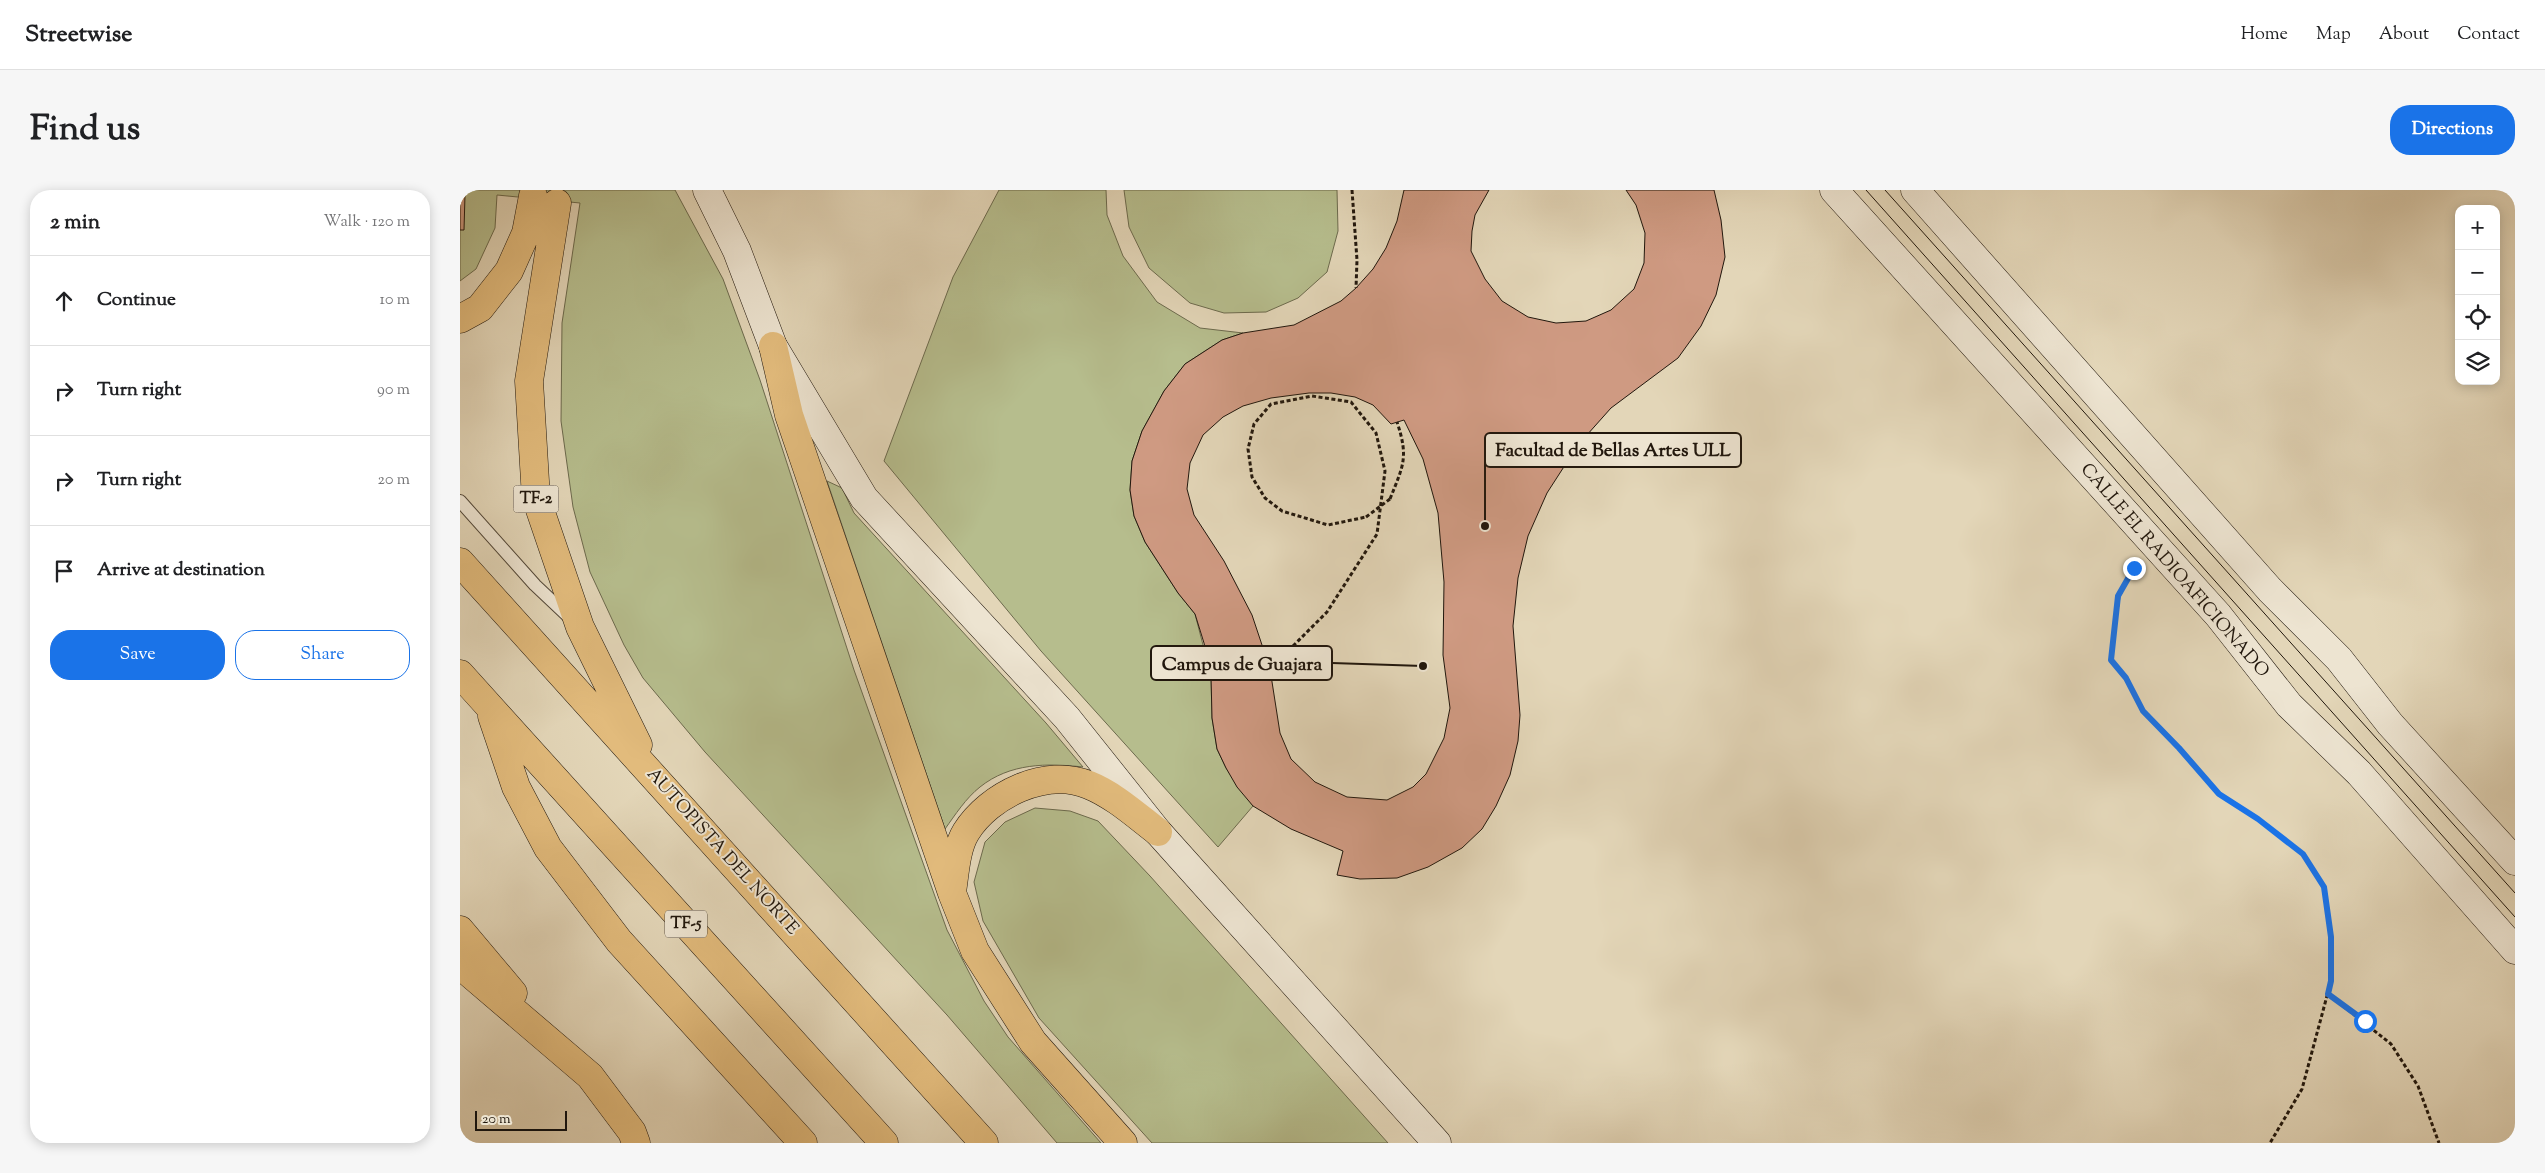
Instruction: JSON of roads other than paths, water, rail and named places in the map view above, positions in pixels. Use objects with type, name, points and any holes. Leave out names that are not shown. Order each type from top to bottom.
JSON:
[{"type":"highway","name":"TF-2","points":[[460,319],[480,308],[508,271],[545,199],[529,381],[536,498],[580,627],[652,774]]},
{"type":"highway","points":[[773,346],[789,415],[952,893],[975,951],[1033,1042],[1123,1143]]},
{"type":"highway","name":"AUTOPISTA DEL NORTE","points":[[460,562],[984,1143]]},
{"type":"highway","name":"TF-5","points":[[460,674],[884,1143]]},
{"type":"highway","points":[[488,706],[516,787],[548,848],[619,941],[803,1143]]},
{"type":"highway","points":[[952,893],[957,860],[965,833],[997,799],[1043,779],[1064,779],[1088,784],[1158,832]]},
{"type":"highway","points":[[460,930],[561,1050]]},
{"type":"highway","points":[[460,965],[590,1076],[632,1132],[636,1143]]},
{"type":"street","points":[[707,190],[737,251],[773,346],[864,498],[1067,718],[1158,832],[1437,1143]]},
{"type":"street","name":"CALLE EL RADIOAFICIONADO","points":[[1834,190],[2218,616],[2289,705],[2359,773],[2515,950]]},
{"type":"street","points":[[1915,190],[2270,590],[2340,659],[2390,724],[2515,861]]},
{"type":"lane","points":[[460,501],[535,585],[580,627]]},
{"type":"tram line","points":[[1866,190],[2515,917]]},
{"type":"tram line","points":[[1885,190],[2515,893]]},
{"type":"place","name":"Facultad de Bellas Artes ULL","points":[[1485,526]]},
{"type":"place","name":"Campus de Guajara","points":[[1423,666]]}]
